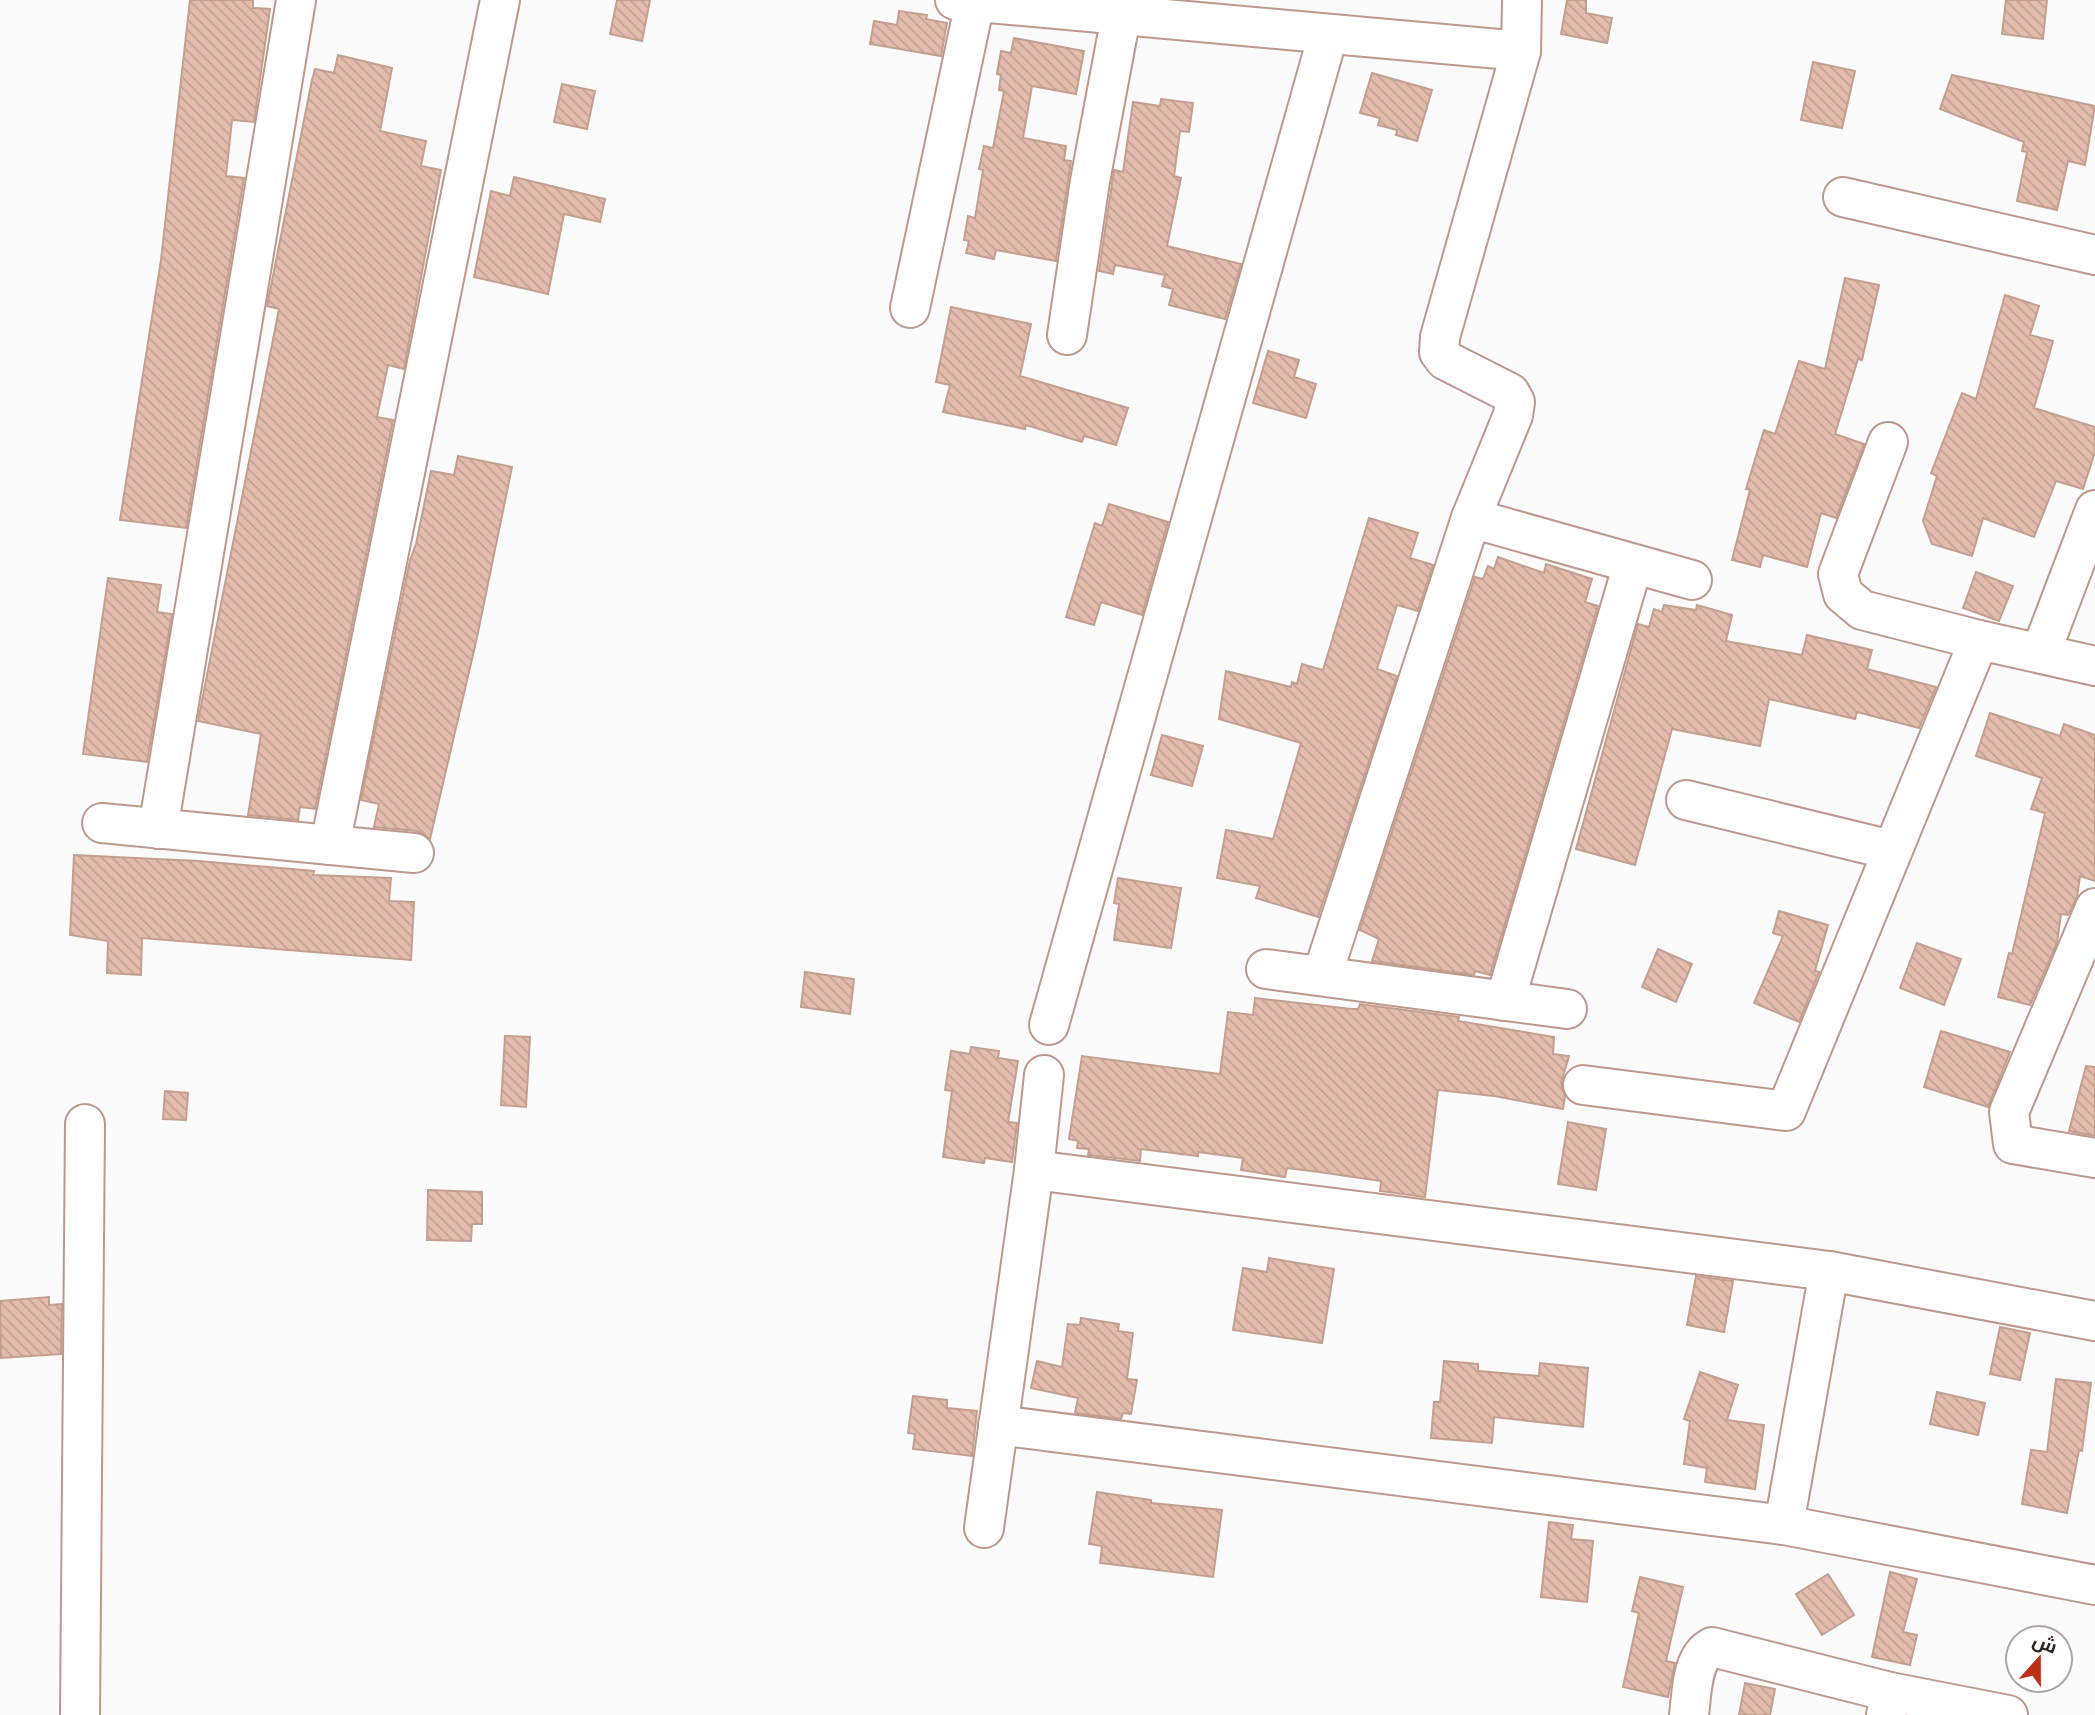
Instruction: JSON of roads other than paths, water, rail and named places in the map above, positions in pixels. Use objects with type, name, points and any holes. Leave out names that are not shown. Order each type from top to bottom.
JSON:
[{"type":"street","points":[[159,829],[296,0]]},
{"type":"street","points":[[330,845],[500,0]]},
{"type":"street","points":[[1322,976],[1471,518],[1513,415],[1515,402],[1510,393],[1445,360],[1439,352],[1440,337],[1521,51],[1522,0]]},
{"type":"street","points":[[910,308],[965,1],[1521,51]]},
{"type":"street","points":[[1067,335],[1090,181],[1121,16]]},
{"type":"street","points":[[1049,1025],[1328,34]]},
{"type":"street","points":[[1843,197],[2095,255]]},
{"type":"street","points":[[1888,442],[1838,575],[1843,594],[1862,610],[2095,666]]},
{"type":"street","points":[[2041,652],[2095,510]]},
{"type":"street","points":[[1471,518],[1692,580]]},
{"type":"street","points":[[1505,1001],[1633,564]]},
{"type":"street","points":[[1583,1085],[1786,1111],[1979,640]]},
{"type":"street","points":[[1686,800],[1891,850]]},
{"type":"street","points":[[102,823],[414,853]]},
{"type":"street","points":[[2095,908],[2009,1112],[2013,1144],[2095,1158]]},
{"type":"street","points":[[1266,969],[1567,1009]]},
{"type":"street","points":[[984,1528],[1034,1170],[1044,1075]]},
{"type":"street","points":[[80,1715],[85,1124]]},
{"type":"street","points":[[1034,1170],[1829,1270],[2095,1321]]},
{"type":"street","points":[[1784,1525],[1829,1270]]},
{"type":"street","points":[[998,1425],[1784,1525],[2095,1586]]},
{"type":"street","points":[[1689,1715],[1697,1664],[1703,1652],[1712,1647],[1888,1704],[2008,1715]]}]
